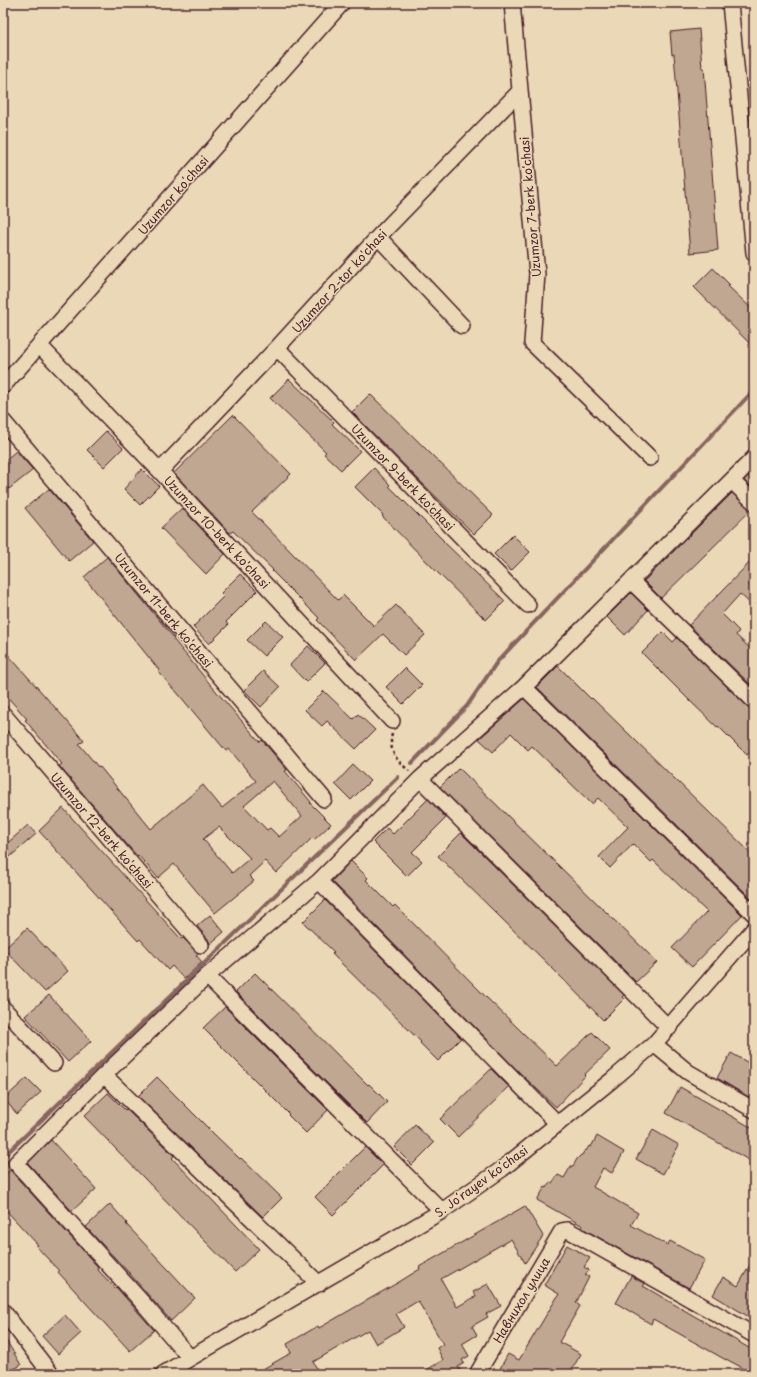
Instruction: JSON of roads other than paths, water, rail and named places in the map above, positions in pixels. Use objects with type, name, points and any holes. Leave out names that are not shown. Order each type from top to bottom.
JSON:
[{"type":"street","name":"Uzumzor koʻchasi","points":[[3,386],[342,3]]},
{"type":"street","name":"Uzumzor 7-berk ko'chasi","points":[[512,3],[519,92],[537,274],[532,343],[650,458]]},
{"type":"street","points":[[730,3],[754,253]]},
{"type":"street","name":"Uzumzor 2-tor ko'chasi","points":[[160,470],[277,348],[378,237],[519,92]]},
{"type":"street","points":[[378,237],[462,326]]},
{"type":"street","name":"Uzumzor 10-berk ko'chasi","points":[[40,346],[160,470],[392,721]]},
{"type":"street","name":"Uzumzor 9-berk ko'chasi","points":[[277,348],[528,605]]},
{"type":"street","name":"Uzumzor 11-berk ko'chasi","points":[[3,421],[324,799]]},
{"type":"street","points":[[183,1366],[142,1302],[16,1163],[104,1075],[207,976],[319,881],[420,779],[524,687],[754,458]]},
{"type":"street","points":[[732,481],[754,502]]},
{"type":"street","points":[[631,581],[754,701]]},
{"type":"street","points":[[524,687],[754,914]]},
{"type":"street","name":"Uzumzor 12-berk ko'chasi","points":[[3,714],[201,945]]},
{"type":"street","points":[[420,779],[669,1028]]},
{"type":"street","points":[[319,881],[558,1124]]},
{"type":"street","name":"S. Joʻrayev koʻchasi","points":[[163,1374],[183,1366],[442,1211],[502,1169],[654,1044],[754,929]]},
{"type":"street","points":[[207,976],[442,1211]]},
{"type":"street","points":[[3,1008],[54,1063]]},
{"type":"street","points":[[654,1044],[688,1072],[754,1110]]},
{"type":"street","points":[[104,1075],[318,1284]]},
{"type":"street","name":"Навнихол улица","points":[[477,1374],[560,1234],[565,1230],[568,1230],[754,1335]]},
{"type":"street","points":[[3,1311],[51,1374]]},
{"type":"waterway","points":[[412,763],[467,706],[497,662],[754,390]]},
{"type":"waterway","points":[[3,1157],[398,777]]}]
